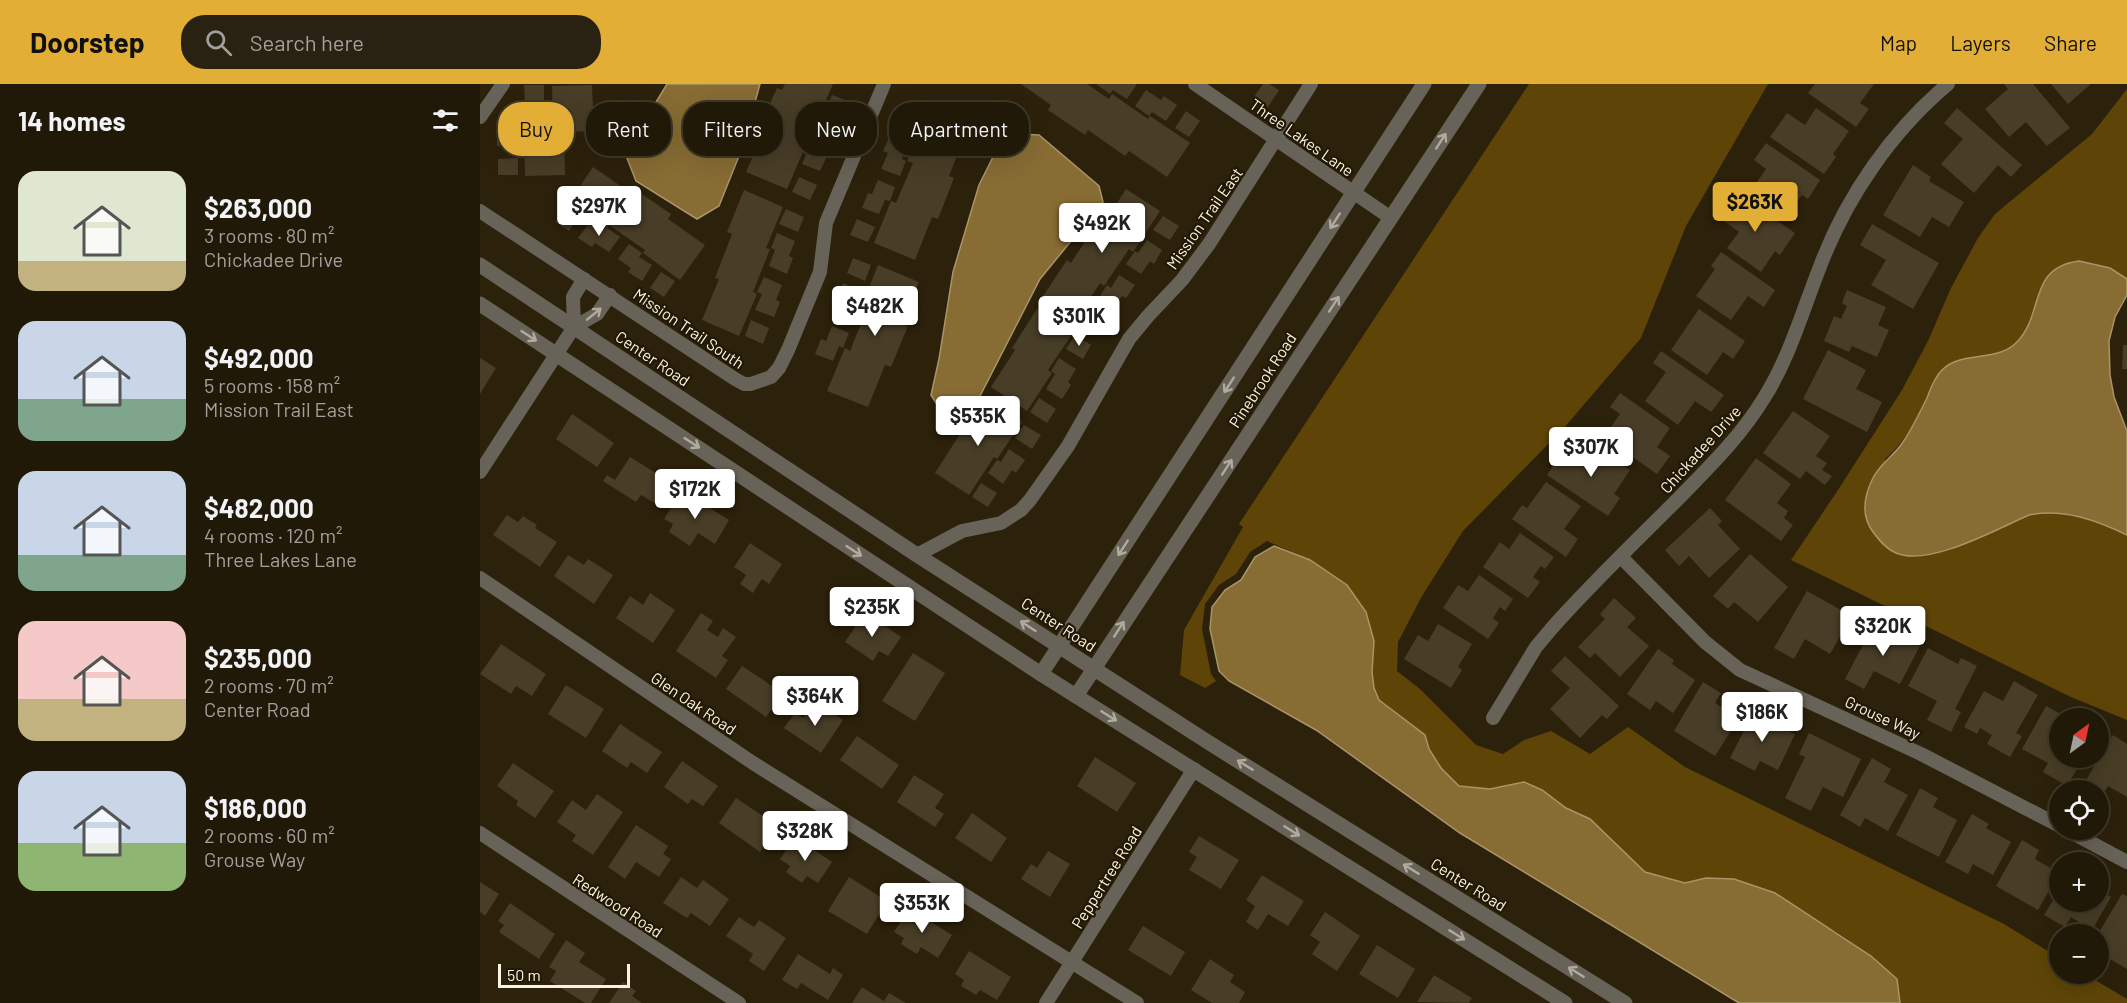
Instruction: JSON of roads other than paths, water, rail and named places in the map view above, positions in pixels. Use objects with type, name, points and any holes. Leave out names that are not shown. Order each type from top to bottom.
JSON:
[{"type":"street","points":[[480,117],[503,84]]},
{"type":"street","name":"Mission Trail South","points":[[480,211],[722,371],[744,384],[751,384],[771,377],[779,368],[788,350],[819,272],[826,223],[884,84]]},
{"type":"street","name":"Three Lakes Lane","points":[[1195,84],[1391,218]]},
{"type":"street","name":"Mission Trail East","points":[[918,555],[962,531],[1001,523],[1021,510],[1030,500],[1068,446],[1129,339],[1182,280],[1209,244],[1311,84]]},
{"type":"street","name":"Pinebrook Road","points":[[1041,674],[1424,84]]},
{"type":"street","name":"Pinebrook Road","points":[[1076,696],[1479,84]]},
{"type":"street","name":"Chickadee Drive","points":[[1493,718],[1536,648],[1552,628],[1714,462],[1750,419],[1778,373],[1837,227],[1897,136],[1917,113],[1948,84]]},
{"type":"street","name":"Center Road","points":[[480,265],[918,555],[1626,1003]]},
{"type":"street","points":[[480,472],[574,327],[573,297],[584,279]]},
{"type":"street","name":"Mission Trail South","points":[[574,327],[597,314],[610,296]]},
{"type":"street","points":[[480,304],[1041,674],[1565,1003]]},
{"type":"street","name":"Grouse Way","points":[[1621,557],[1705,642],[1740,669],[1921,754],[2049,820]]},
{"type":"street","name":"Glen Oak Road","points":[[480,578],[753,763],[1137,1003]]},
{"type":"street","name":"Peppertree Road","points":[[1046,1003],[1194,770]]},
{"type":"street","name":"Redwood Road","points":[[480,833],[739,1003]]},
{"type":"street","points":[[2086,840],[2127,862]]}]
